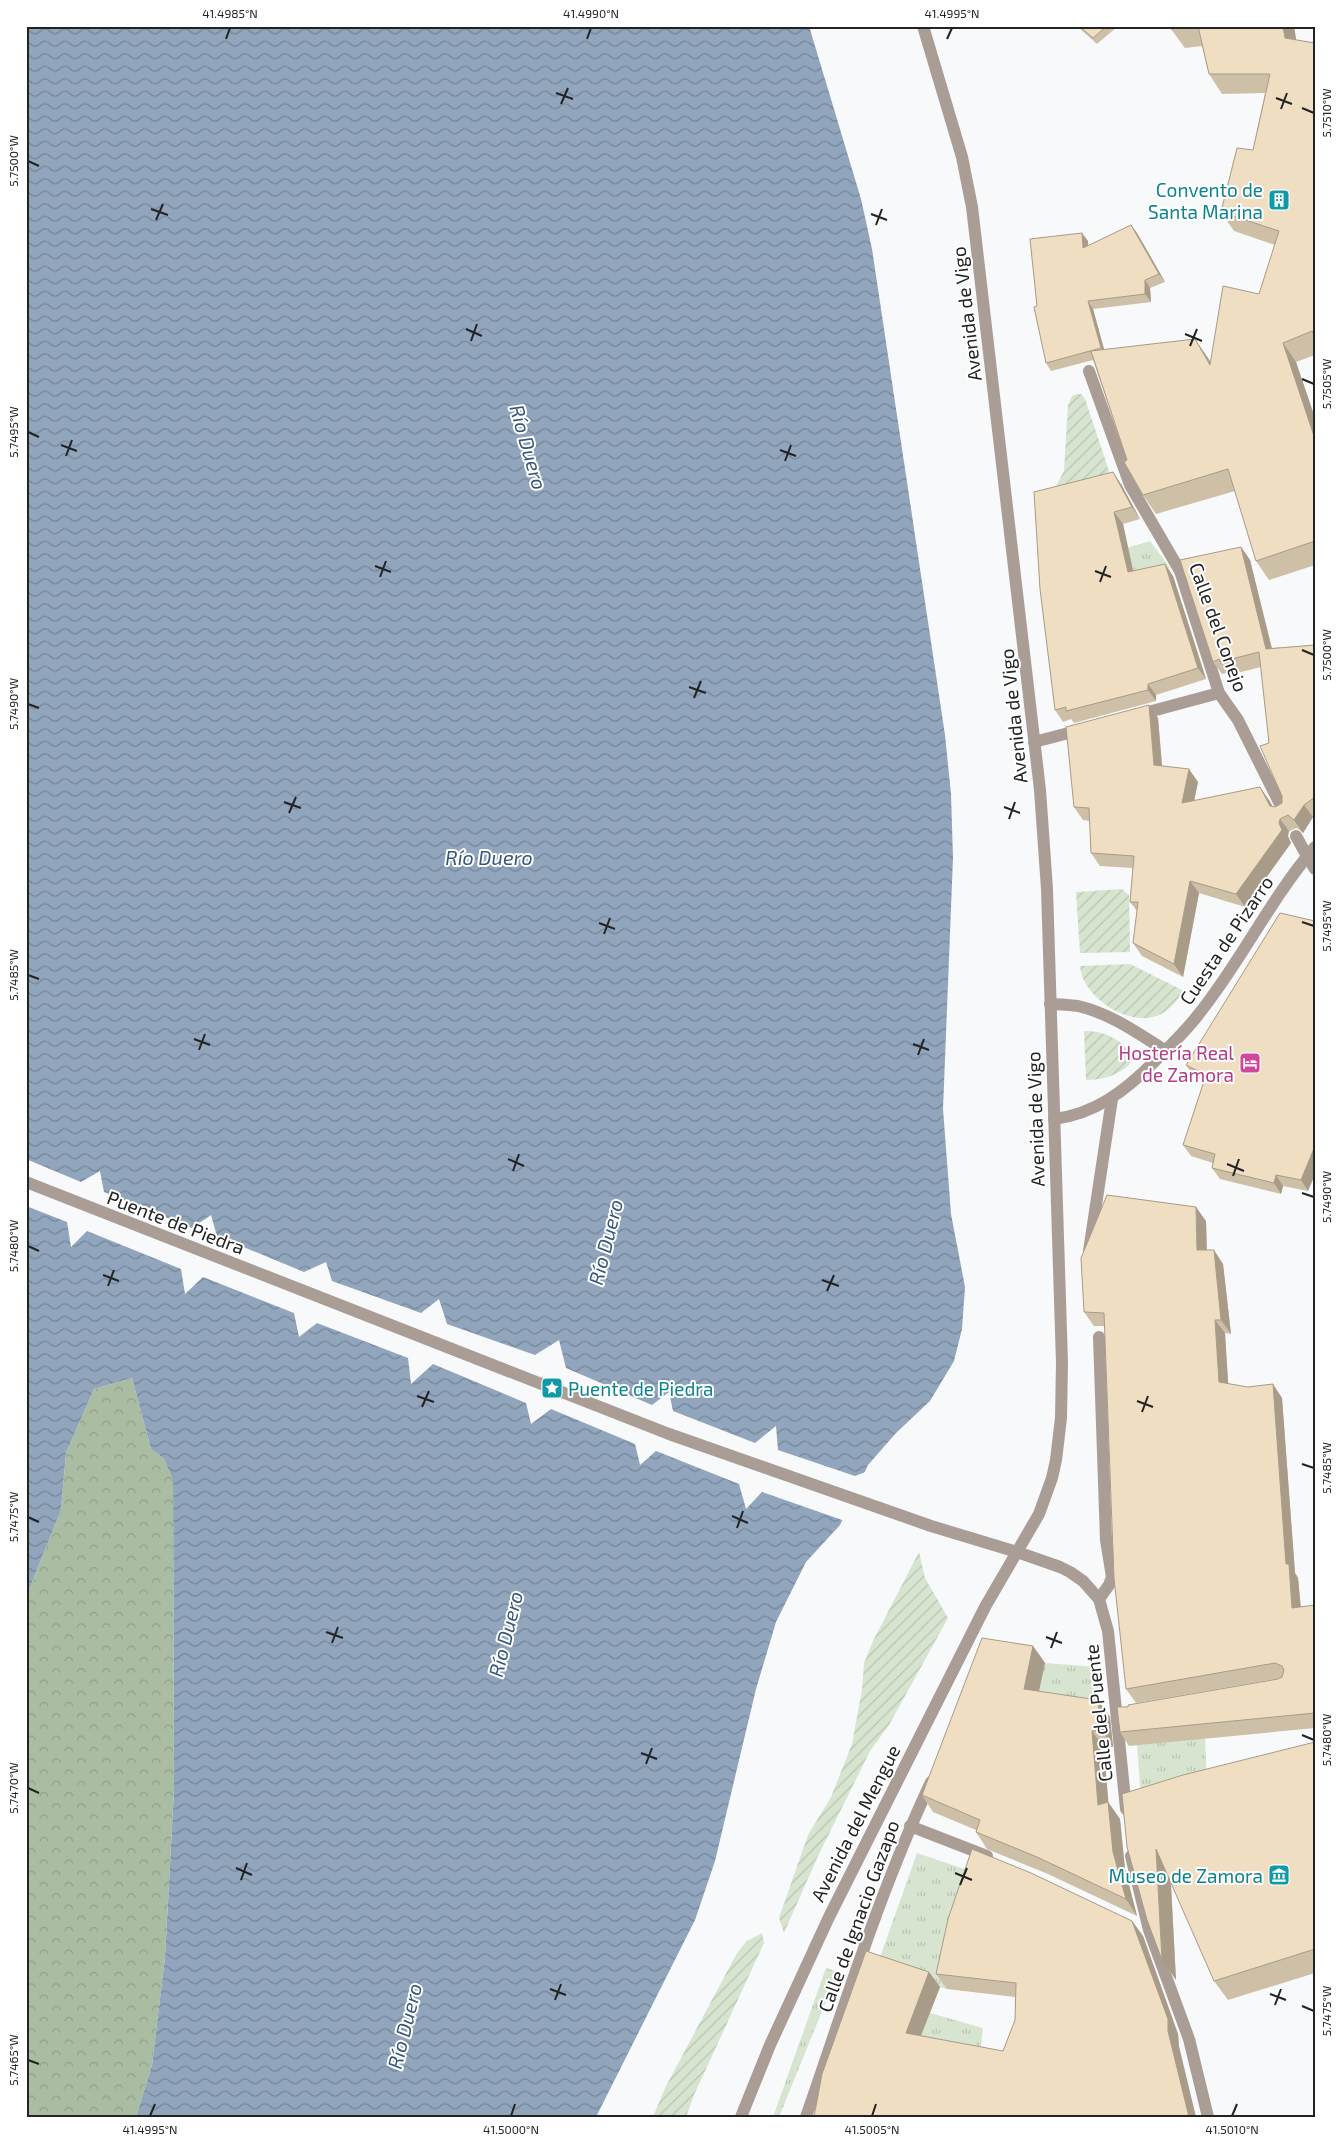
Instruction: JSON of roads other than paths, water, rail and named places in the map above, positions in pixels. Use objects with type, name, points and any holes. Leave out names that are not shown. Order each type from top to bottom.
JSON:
[{"type":"street","name":"Avenida de Vigo","points":[[923,26],[962,157],[972,207],[1034,742],[1047,889],[1062,1363],[1061,1418],[1056,1460],[1050,1486],[1038,1514],[1017,1552]]},
{"type":"street","name":"Calle del Conejo","points":[[1089,371],[1130,485],[1180,571],[1219,693],[1238,720],[1284,812]]},
{"type":"street","points":[[1128,717],[1219,693]]},
{"type":"street","points":[[1034,742],[1100,724]]},
{"type":"street","points":[[1296,836],[1311,852],[1315,869]]},
{"type":"street","name":"Cuesta de Pizarro","points":[[1054,1120],[1082,1113],[1112,1099],[1139,1078],[1166,1051],[1213,995],[1311,852]]},
{"type":"street","points":[[1050,1004],[1077,1006],[1092,1010],[1117,1022],[1166,1051]]},
{"type":"street","points":[[1087,1261],[1112,1099]]},
{"type":"street","name":"Puente de Piedra","points":[[26,1182],[669,1434],[931,1526],[1017,1552]]},
{"type":"street","points":[[1099,1337],[1106,1540],[1112,1577],[1099,1599]]},
{"type":"street","name":"Calle del Puente","points":[[1017,1552],[1070,1572],[1083,1581],[1099,1599],[1107,1626],[1123,1713],[1127,1819]]},
{"type":"street","name":"Avenida del Mengue","points":[[741,2117],[770,2045],[829,1917],[985,1607],[1017,1552]]},
{"type":"street","name":"Calle de Ignacio Gazapo","points":[[806,2117],[861,1958],[910,1826],[938,1766]]},
{"type":"street","points":[[910,1826],[1003,1863]]},
{"type":"street","points":[[1130,1848],[1149,1930],[1189,2040],[1208,2117]]},
{"type":"street","points":[[1136,1924],[1149,1930]]},
{"type":"water","name":"Río Duero","points":[[26,26],[809,26],[861,199],[872,249],[945,735],[951,794],[953,858],[943,1109],[951,1214],[965,1287],[962,1329],[954,1361],[930,1401],[896,1433],[868,1465],[840,1525],[806,1562],[776,1622],[756,1689],[715,1861],[695,1920],[596,2117],[136,2117],[152,2065],[165,1957],[174,1791],[173,1480],[164,1459],[151,1449],[132,1378],[94,1389],[66,1453],[61,1510],[26,1597]]},
{"type":"place","name":"Convento de Santa Marina","points":[[1279,200]]},
{"type":"place","name":"Hostería Real de Zamora","points":[[1250,1063]]},
{"type":"place","name":"Puente de Piedra","points":[[552,1388]]},
{"type":"place","name":"Museo de Zamora","points":[[1279,1875]]}]
